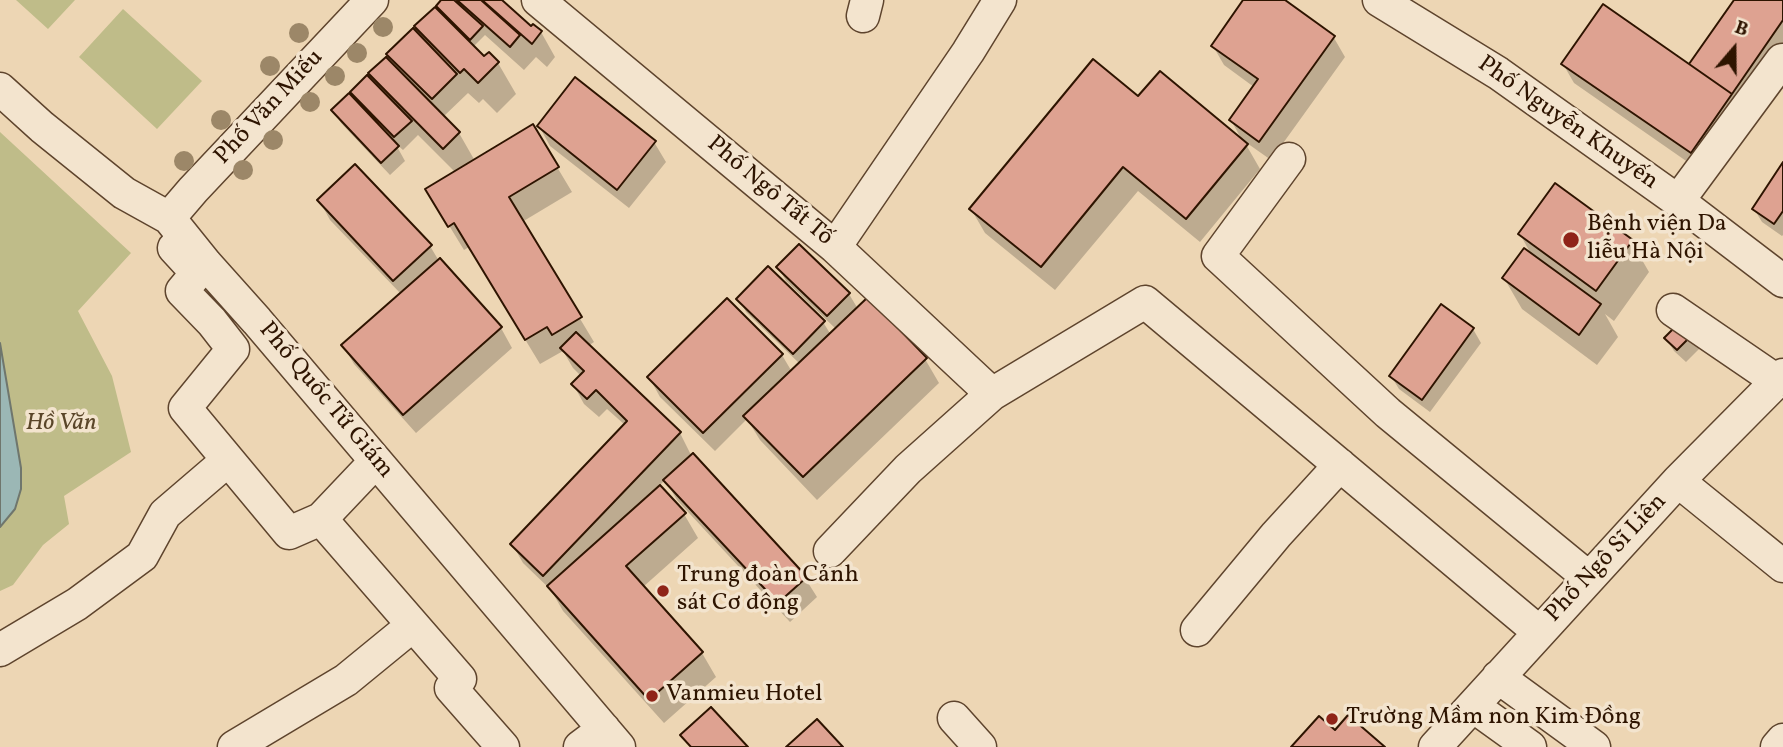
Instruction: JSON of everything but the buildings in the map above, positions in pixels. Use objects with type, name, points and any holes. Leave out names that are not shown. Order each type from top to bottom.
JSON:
[{"type":"street","name":"Phố Văn Miếu","points":[[163,215],[193,190],[372,0]]},
{"type":"street","name":"Phố Ngô Tất Tố","points":[[538,0],[835,247],[992,394]]},
{"type":"street","points":[[835,247],[968,52],[1000,0]]},
{"type":"street","name":"Phố Nguyễn Khuyến","points":[[1379,0],[1498,72],[1678,201],[1783,281]]},
{"type":"street","points":[[1678,201],[1782,60]]},
{"type":"street","name":"Phố Quốc Tử Giám","points":[[0,89],[41,127],[124,193],[163,215],[376,461],[601,741]]},
{"type":"street","points":[[1289,159],[1218,256],[1388,412],[1589,578]]},
{"type":"street","points":[[163,215],[156,228],[197,273],[182,291],[233,349],[186,408],[289,533],[321,519],[376,461]]},
{"type":"street","points":[[830,551],[908,469],[992,394],[1145,302],[1539,632]]},
{"type":"street","points":[[1673,310],[1780,378]]},
{"type":"street","name":"Phố Ngô Sĩ Liên","points":[[1435,747],[1678,481],[1780,378]]},
{"type":"street","points":[[0,650],[76,604],[142,556],[165,514],[228,460]]},
{"type":"street","points":[[1197,631],[1276,535],[1340,465]]},
{"type":"street","points":[[1678,481],[1783,566]]},
{"type":"street","points":[[321,519],[460,679],[451,688],[504,747],[510,744],[513,747]]},
{"type":"street","points":[[234,747],[346,680],[412,626]]},
{"type":"street","points":[[1499,677],[1594,747]]},
{"type":"street","points":[[1472,706],[1530,747]]},
{"type":"street","points":[[954,718],[980,747]]},
{"type":"street","points":[[1777,747],[1783,740]]},
{"type":"green space","points":[[16,0],[75,0],[48,29]]},
{"type":"green space","points":[[123,9],[202,81],[157,129],[79,57]]},
{"type":"green space","name":"Hồ Văn","points":[[0,132],[131,253],[78,311],[112,376],[131,452],[64,496],[69,524],[43,545],[13,585],[0,591]]},
{"type":"water","name":"Hồ Văn","points":[[0,343],[21,468],[21,489],[15,509],[0,527]]},
{"type":"place","name":"Bệnh viện Da liễu Hà Nội","points":[[1571,240]]},
{"type":"place","name":"Trung đoàn Cảnh sát Cơ động","points":[[663,591]]},
{"type":"place","name":"Vanmieu Hotel","points":[[652,696]]},
{"type":"place","name":"Trường Mầm non Kim Đồng","points":[[1332,719]]}]
